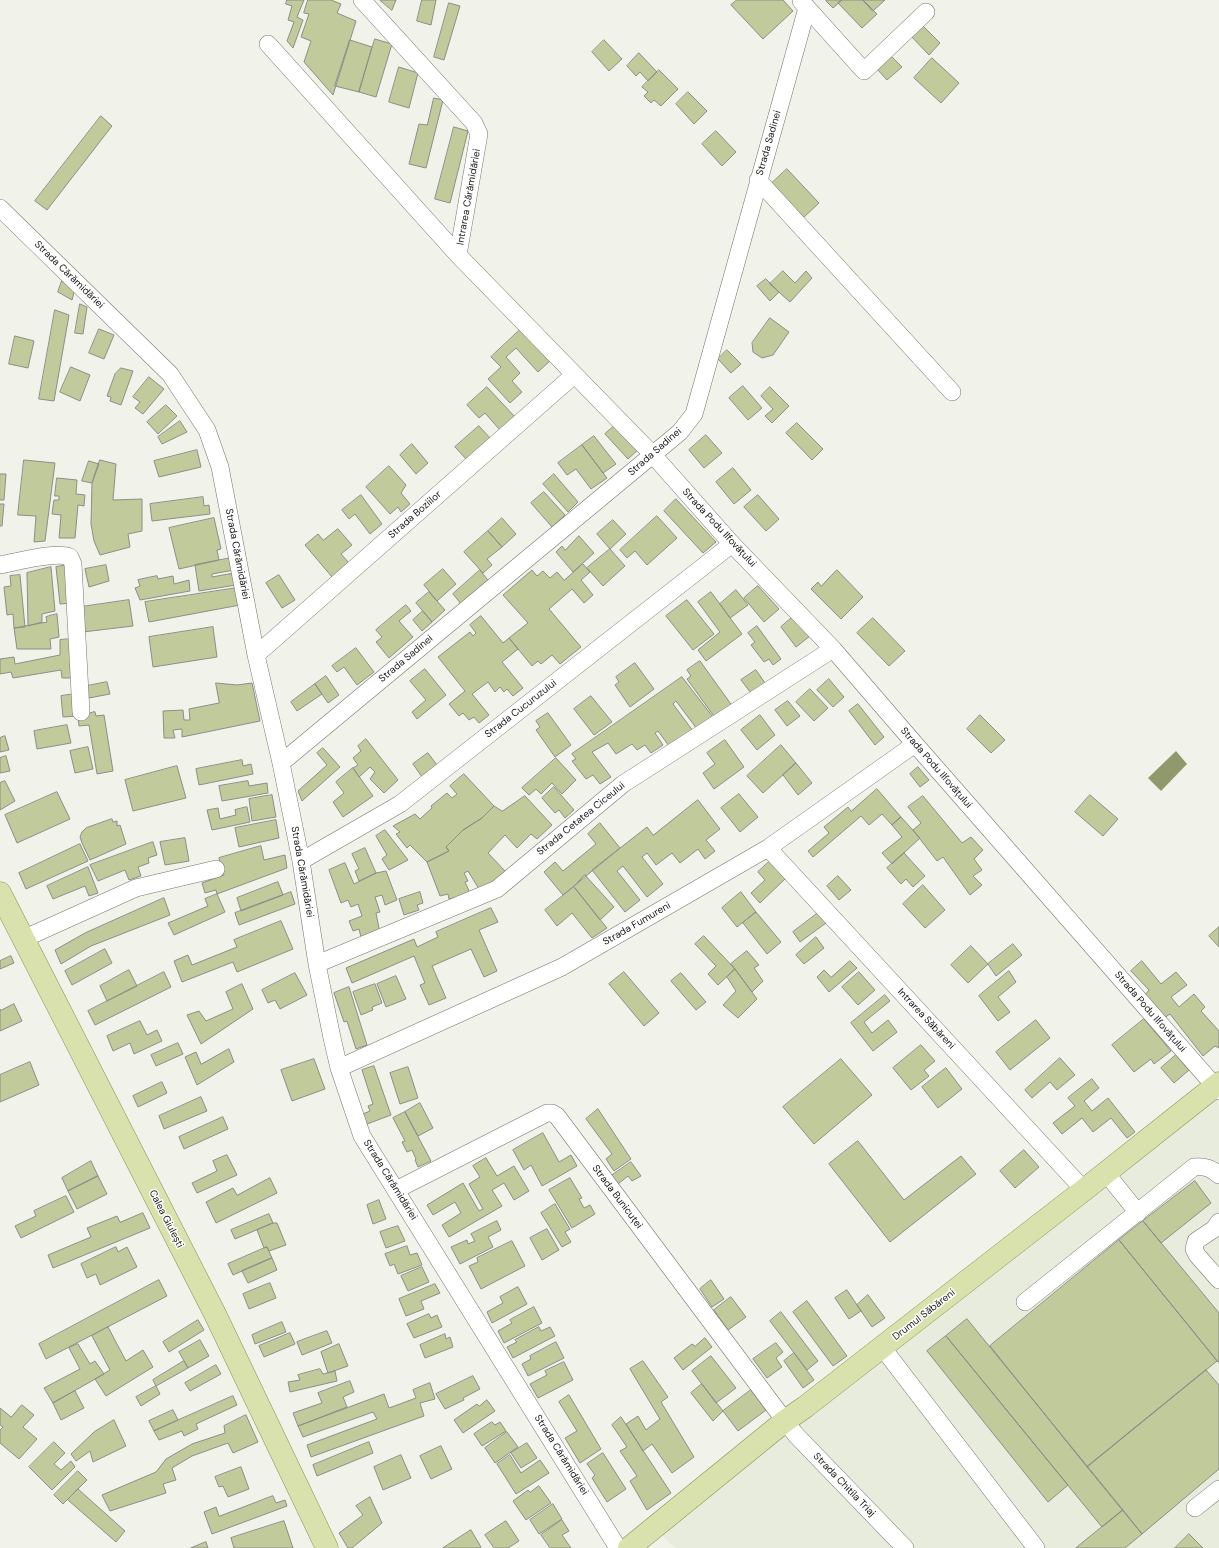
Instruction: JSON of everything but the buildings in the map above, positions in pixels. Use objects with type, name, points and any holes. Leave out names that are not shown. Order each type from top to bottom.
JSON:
[{"type":"main road","name":"Calea Giulești","points":[[0,893],[215,1314],[326,1548]]},
{"type":"main road","name":"Drumul Săbăreni","points":[[629,1548],[785,1421],[1218,1086]]},
{"type":"street","name":"Intrarea Cărămidăriei","points":[[362,0],[474,123],[479,134],[458,255],[653,455]]},
{"type":"street","points":[[804,4],[864,71],[926,12]]},
{"type":"street","name":"Strada Sadinei","points":[[281,763],[653,455],[680,432],[694,414],[804,4]]},
{"type":"street","points":[[268,44],[458,255]]},
{"type":"street","points":[[758,180],[952,392]]},
{"type":"street","name":"Strada Cărămidăriei","points":[[0,208],[170,374],[207,430],[220,467],[256,655],[281,763],[301,861],[317,964],[338,1068],[362,1136],[618,1548]]},
{"type":"street","name":"Strada Boziilor","points":[[256,655],[574,375]]},
{"type":"street","name":"Strada Podu Ilfovățului","points":[[653,455],[732,544],[833,649],[914,744],[1218,1086]]},
{"type":"street","name":"Strada Cucuruzului","points":[[301,861],[400,804],[732,544]]},
{"type":"street","points":[[0,565],[55,555],[65,555],[70,557],[73,564],[81,712]]},
{"type":"street","name":"Strada Cetatea Ciceului","points":[[317,964],[497,889],[623,784],[833,649]]},
{"type":"street","name":"Strada Fumureni","points":[[338,1068],[562,967],[768,848],[914,744]]},
{"type":"street","name":"Intrarea Săbăreni","points":[[768,848],[1084,1190]]},
{"type":"street","points":[[24,939],[136,888],[216,869]]},
{"type":"street","name":"Strada Bunicuței","points":[[396,1190],[547,1114],[552,1113],[557,1116],[785,1421]]},
{"type":"street","points":[[1024,1302],[1194,1167],[1202,1166],[1209,1168],[1219,1175]]},
{"type":"street","points":[[1106,1173],[1138,1213]]},
{"type":"street","points":[[1219,1222],[1214,1229],[1196,1241],[1194,1249],[1197,1255],[1219,1280]]},
{"type":"street","points":[[882,1347],[1036,1548]]},
{"type":"street","name":"Strada Chitila Triaj","points":[[785,1421],[801,1440],[905,1548]]},
{"type":"street","points":[[1195,1508],[1219,1488]]},
{"type":"shaded area","points":[[1176,751],[1187,764],[1161,791],[1148,778]]},
{"type":"shaded area","points":[[1219,1073],[1219,1548],[675,1548],[646,1519]]}]
